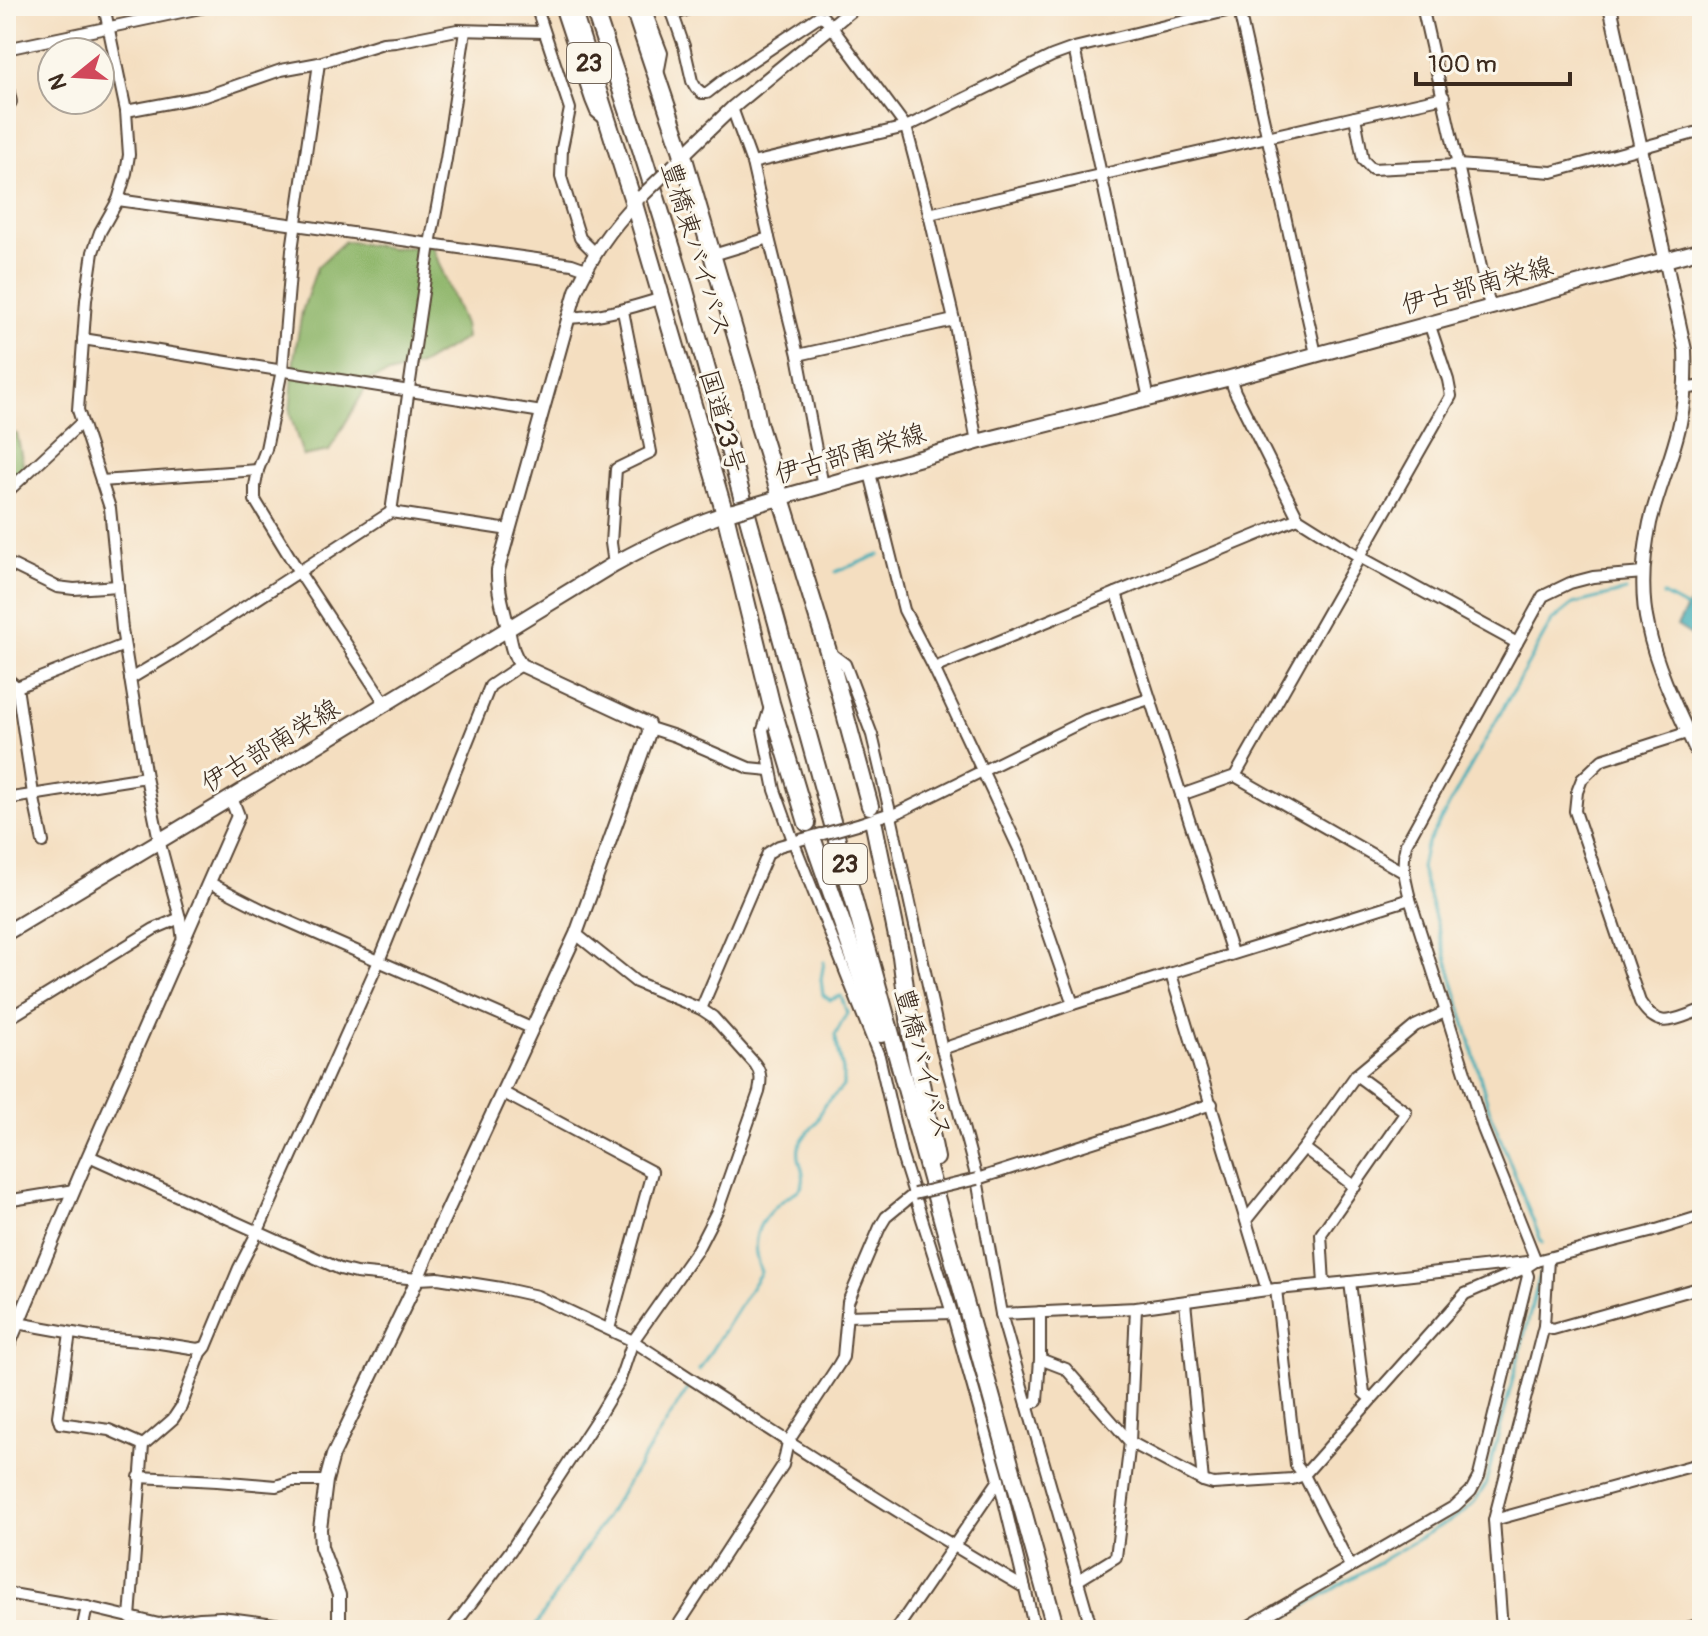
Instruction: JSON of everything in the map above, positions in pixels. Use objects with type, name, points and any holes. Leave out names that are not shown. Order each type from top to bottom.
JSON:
[{"type":"highway","name":"23","points":[[571,6],[607,121],[638,200]]},
{"type":"highway","name":"豊橋東バイパス","points":[[593,6],[680,273],[735,511]]},
{"type":"highway","name":"23","points":[[633,6],[679,159],[713,255],[752,391],[777,498],[828,651],[870,806]]},
{"type":"highway","name":"国道23号","points":[[638,200],[662,298],[735,511]]},
{"type":"highway","name":"23","points":[[735,511],[771,703],[807,823]]},
{"type":"highway","name":"豊橋バイパス","points":[[735,511],[922,1144],[1056,1630]]},
{"type":"highway","name":"23","points":[[868,824],[901,956],[917,1065],[939,1169],[943,1220]]},
{"type":"highway","name":"23","points":[[818,838],[922,1144]]},
{"type":"main road","name":"伊古部南栄線","points":[[6,933],[614,564],[668,535],[777,498],[977,442],[1230,378],[1702,250]]},
{"type":"street","points":[[104,6],[126,111],[129,155],[118,200],[93,252],[86,300],[78,410],[110,508],[124,645],[146,777],[180,918],[183,943]]},
{"type":"street","points":[[6,49],[210,6]]},
{"type":"street","points":[[536,6],[570,109],[562,148],[561,177],[580,238],[595,253]]},
{"type":"street","points":[[560,6],[591,100],[596,112],[607,121]]},
{"type":"street","points":[[644,6],[662,53],[657,80]]},
{"type":"street","points":[[697,6],[672,10],[692,81],[702,93],[707,93],[819,16],[831,26],[906,127],[954,320],[977,442]]},
{"type":"street","points":[[770,770],[749,768],[650,728],[648,724],[521,665],[515,658],[497,584],[498,570],[567,318],[576,291],[595,253],[638,200],[732,108],[856,6]]},
{"type":"street","points":[[1422,6],[1490,307]]},
{"type":"street","points":[[1610,6],[1685,350],[1679,426],[1651,521],[1644,598],[1648,627],[1658,660],[1702,763]]},
{"type":"street","points":[[752,163],[906,127],[1074,48],[1241,7],[1316,354]]},
{"type":"street","points":[[126,111],[206,96],[281,70],[319,63],[383,43],[457,30],[544,32]]},
{"type":"street","points":[[391,512],[465,31]]},
{"type":"street","points":[[1074,48],[1149,399]]},
{"type":"street","points":[[319,63],[292,250],[282,370],[266,449],[258,470],[255,500],[385,703]]},
{"type":"street","points":[[6,79],[11,102],[6,109]]},
{"type":"street","points":[[929,214],[1444,97]]},
{"type":"street","points":[[732,108],[752,163],[798,355],[823,486]]},
{"type":"street","points":[[1355,117],[1363,160],[1372,169],[1458,165],[1552,172],[1702,131]]},
{"type":"street","points":[[118,200],[572,264],[586,269]]},
{"type":"street","points":[[713,255],[769,238]]},
{"type":"street","points":[[567,318],[623,311],[662,298]]},
{"type":"street","points":[[614,564],[611,543],[616,469],[651,452],[623,311]]},
{"type":"street","points":[[798,355],[954,320]]},
{"type":"street","points":[[1181,795],[1235,776],[1451,396],[1429,323]]},
{"type":"street","points":[[83,339],[542,412]]},
{"type":"street","points":[[1230,378],[1298,518],[1360,557],[1517,643]]},
{"type":"street","points":[[1684,389],[1702,386]]},
{"type":"street","points":[[6,493],[81,423]]},
{"type":"street","points":[[101,481],[258,470]]},
{"type":"street","points":[[870,473],[904,610],[1020,851],[1073,1004]]},
{"type":"street","points":[[130,679],[391,512],[509,530]]},
{"type":"street","points":[[934,668],[1298,518]]},
{"type":"street","points":[[6,562],[57,587],[118,586]]},
{"type":"street","points":[[1536,1261],[1483,1129],[1410,899],[1403,872],[1403,856],[1406,844],[1543,596],[1570,583],[1593,577],[1644,573]]},
{"type":"street","points":[[1116,593],[1232,953]]},
{"type":"street","points":[[17,687],[124,645]]},
{"type":"street","points":[[828,651],[845,664],[872,735],[942,1049],[977,1179],[1001,1314],[1092,1630]]},
{"type":"street","points":[[130,1618],[143,1445],[173,1419],[181,1407],[201,1353],[379,961],[490,686],[521,665]]},
{"type":"street","points":[[6,678],[17,687],[43,842]]},
{"type":"street","points":[[701,1009],[768,853],[779,846],[818,838],[891,815],[1086,720],[1149,699]]},
{"type":"street","points":[[771,703],[763,730],[775,790],[879,1056],[902,1156],[952,1313],[999,1480],[1035,1630]]},
{"type":"street","points":[[339,1630],[339,1595],[321,1547],[320,1529],[333,1455],[418,1279],[576,934],[650,728]]},
{"type":"street","points":[[1702,728],[1602,760],[1582,779],[1575,811],[1640,1002],[1648,1016],[1659,1021],[1672,1020],[1702,1010]]},
{"type":"street","points":[[1235,776],[1403,872]]},
{"type":"street","points":[[6,799],[146,777]]},
{"type":"street","points":[[6,1351],[12,1323],[74,1190],[238,816],[231,798]]},
{"type":"street","points":[[210,883],[265,911],[531,1028]]},
{"type":"street","points":[[942,1049],[1232,953],[1410,899]]},
{"type":"street","points":[[6,1020],[154,929],[180,918]]},
{"type":"street","points":[[451,1630],[511,1550],[600,1414],[619,1382],[633,1341],[697,1250],[718,1209],[759,1092],[761,1080],[758,1068],[713,1017],[636,982],[576,934]]},
{"type":"street","points":[[1171,974],[1246,1220],[1272,1289],[1296,1465],[1350,1566]]},
{"type":"street","points":[[1246,1220],[1304,1148],[1356,1075],[1415,1026],[1445,1012]]},
{"type":"street","points":[[1324,1284],[1321,1234],[1406,1112],[1356,1075]]},
{"type":"street","points":[[502,1092],[652,1172],[609,1329]]},
{"type":"street","points":[[675,1630],[783,1465],[788,1442],[843,1357],[848,1302],[886,1217],[914,1194],[977,1179],[1212,1104]]},
{"type":"street","points":[[1304,1148],[1355,1187]]},
{"type":"street","points":[[89,1156],[340,1269],[418,1279],[438,1278],[537,1296],[609,1329],[633,1341],[953,1546],[1025,1588]]},
{"type":"street","points":[[6,1201],[74,1190]]},
{"type":"street","points":[[1001,1314],[1136,1308],[1272,1289],[1536,1261],[1702,1216]]},
{"type":"street","points":[[1502,1630],[1494,1520],[1544,1326],[1548,1259]]},
{"type":"street","points":[[1040,1359],[1066,1369],[1130,1442],[1203,1481],[1213,1484],[1292,1479],[1304,1475],[1465,1294],[1536,1261]]},
{"type":"street","points":[[1242,1630],[1455,1506],[1471,1491],[1479,1476],[1528,1276],[1525,1268]]},
{"type":"street","points":[[1350,1282],[1364,1393],[1371,1399]]},
{"type":"street","points":[[1544,1326],[1553,1329],[1702,1287]]},
{"type":"street","points":[[1185,1302],[1203,1481]]},
{"type":"street","points":[[1077,1581],[1116,1557],[1130,1442],[1136,1308]]},
{"type":"street","points":[[1027,1405],[1037,1401],[1040,1312]]},
{"type":"street","points":[[847,1316],[952,1313]]},
{"type":"street","points":[[12,1323],[101,1338],[198,1349],[206,1347]]},
{"type":"street","points":[[70,1333],[58,1416],[60,1423],[109,1430],[143,1445]]},
{"type":"street","points":[[1494,1520],[1702,1463]]},
{"type":"street","points":[[139,1477],[276,1486],[292,1481],[326,1481]]},
{"type":"street","points":[[896,1630],[999,1480]]},
{"type":"street","points":[[6,1593],[165,1624],[221,1617],[320,1630]]},
{"type":"street","points":[[82,1630],[87,1607]]},
{"type":"street","points":[[1683,1630],[1702,1625]]},
{"type":"green space","points":[[345,241],[391,248],[432,246],[464,324],[466,338],[420,365],[371,379],[329,451],[303,456],[290,414],[294,358],[302,312],[317,267]]},
{"type":"green space","points":[[6,432],[17,434],[24,469],[6,488]]},
{"type":"water","points":[[1702,597],[1702,642],[1677,626],[1692,599]]},
{"type":"waterway","points":[[835,572],[879,555]]},
{"type":"waterway","points":[[1542,1243],[1490,1112],[1421,868],[1425,848],[1552,621],[1573,604],[1626,591]]},
{"type":"waterway","points":[[1663,595],[1690,608]]},
{"type":"waterway","points":[[699,1370],[761,1272],[755,1245],[762,1223],[769,1213],[803,1184],[798,1153],[800,1143],[817,1121],[825,1104],[843,1086],[843,1070],[835,1035],[847,1013],[841,996],[830,1000],[823,995],[821,979],[824,962]]},
{"type":"waterway","points":[[1264,1630],[1464,1512],[1475,1501],[1485,1486],[1541,1271]]},
{"type":"waterway","points":[[533,1630],[689,1387]]}]
